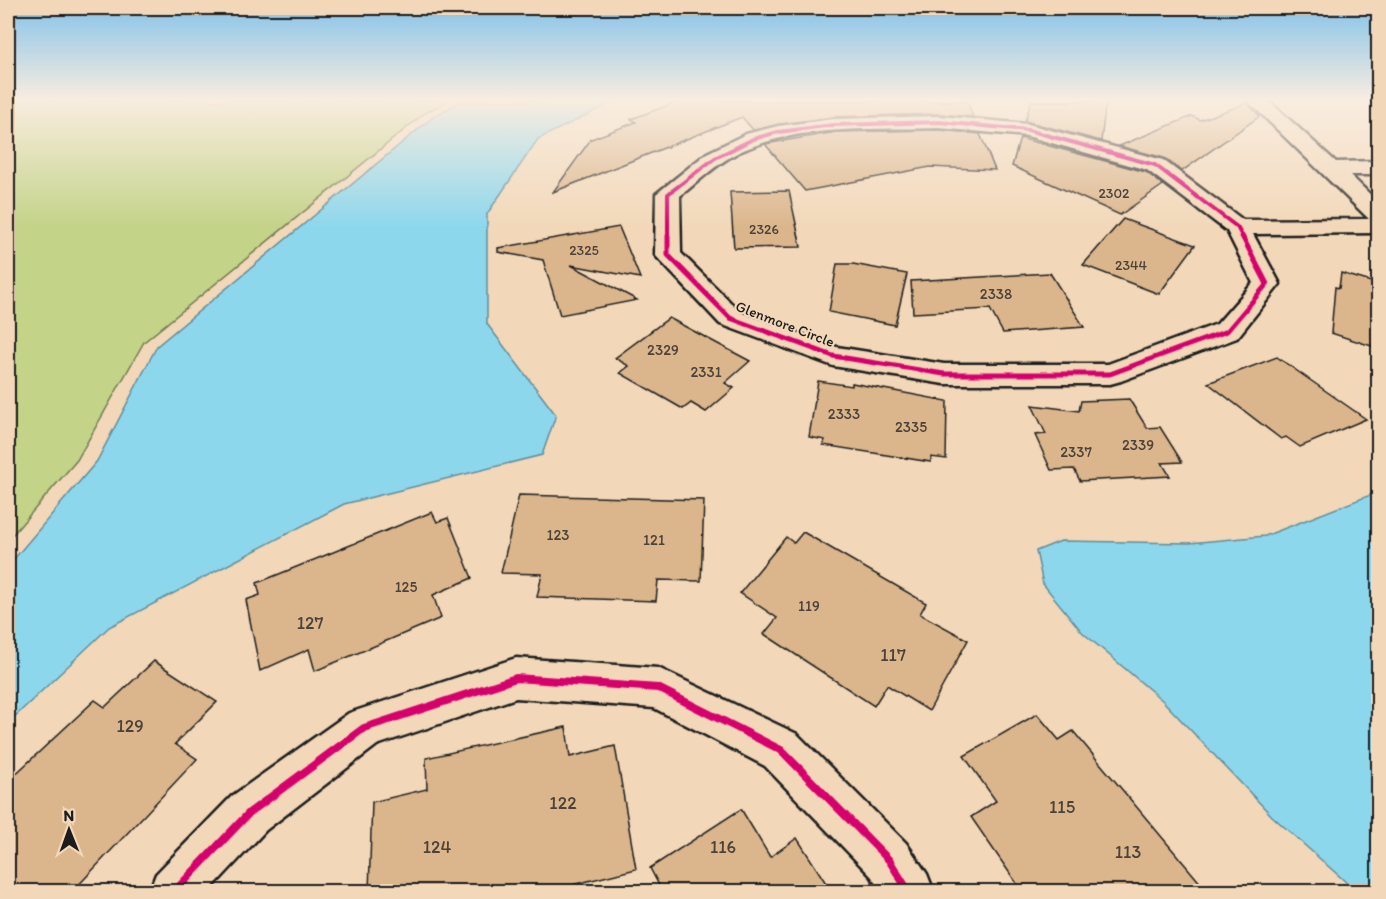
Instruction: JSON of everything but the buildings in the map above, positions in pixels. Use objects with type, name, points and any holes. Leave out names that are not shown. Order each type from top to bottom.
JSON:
[{"type":"street","name":"Glenmore Circle","points":[[744,143],[730,148],[668,194],[668,255],[730,318],[833,356],[944,374],[1110,374],[1227,331],[1267,284],[1237,227],[1155,165],[1076,143]]},
{"type":"street","points":[[1302,143],[1378,214]]},
{"type":"street","points":[[1330,169],[1378,168]]},
{"type":"street","points":[[1237,227],[1378,226]]},
{"type":"street","points":[[174,891],[249,813],[364,728],[516,678],[658,688],[781,750],[889,860],[909,891]]},
{"type":"green space","points":[[8,143],[388,143],[144,342],[77,460],[8,540]]},
{"type":"water","points":[[402,143],[535,143],[487,214],[487,324],[556,415],[542,455],[344,504],[109,627],[8,723],[8,566],[97,461],[157,346]]},
{"type":"water","points":[[1378,492],[1378,891],[1356,891],[1272,816],[1163,701],[1082,632],[1043,584],[1036,551],[1061,541],[1189,543],[1265,536]]},
{"type":"cycle path","points":[[743,143],[707,163],[668,194],[668,255],[730,318],[833,356],[944,374],[1110,374],[1227,331],[1267,284],[1237,227],[1155,165],[1075,143]]},
{"type":"cycle path","points":[[174,892],[249,813],[364,728],[516,678],[658,688],[781,750],[889,860],[909,892]]}]
